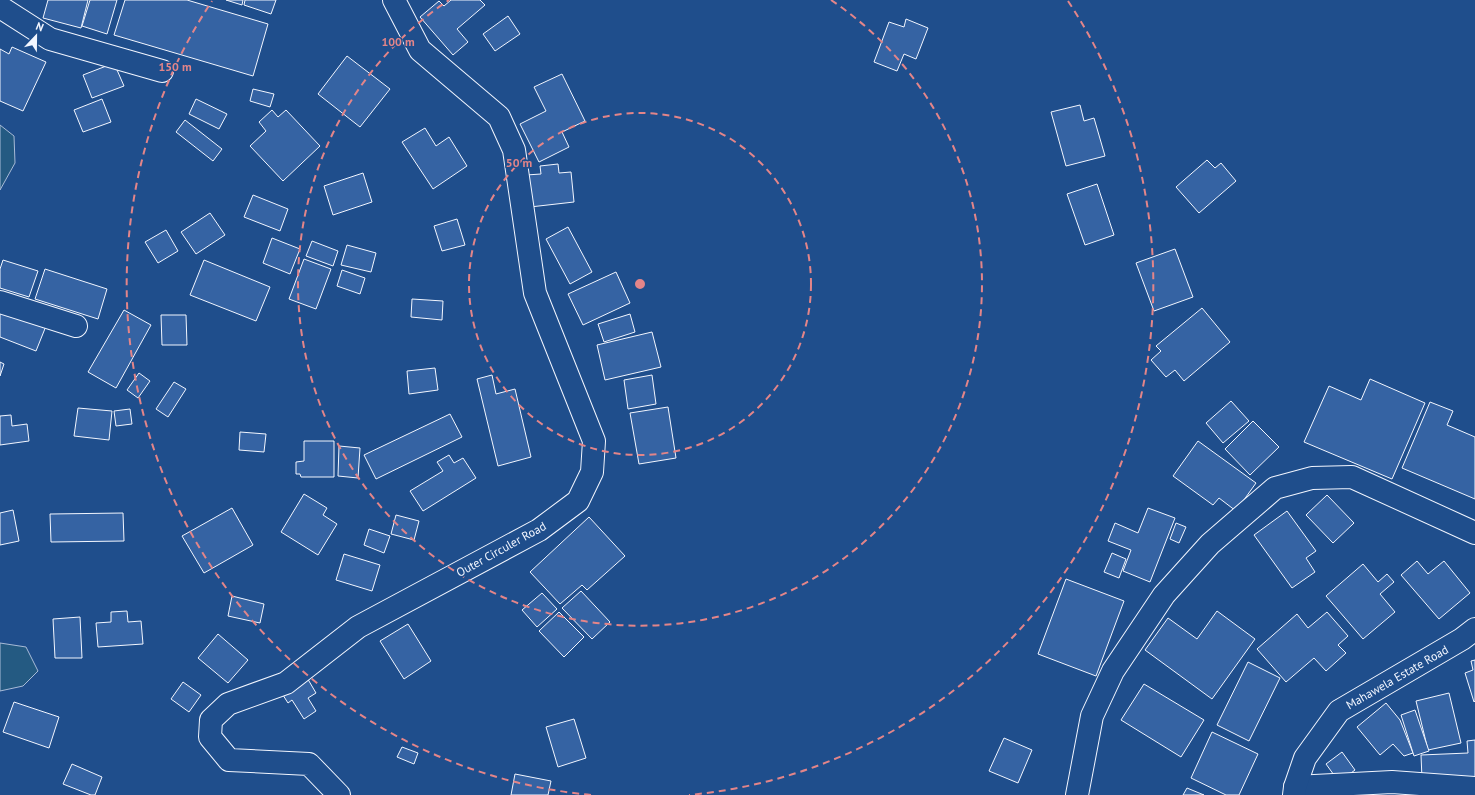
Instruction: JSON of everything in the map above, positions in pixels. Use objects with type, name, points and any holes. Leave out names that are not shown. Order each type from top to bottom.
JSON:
[{"type":"street","name":"Outer Circuler Road","points":[[340,795],[309,764],[230,760],[210,737],[211,720],[228,704],[286,683],[358,627],[539,530],[578,501],[592,472],[594,441],[535,293],[514,150],[499,116],[420,50],[394,0]]},
{"type":"street","points":[[0,7],[50,39],[162,71]]},
{"type":"street","points":[[0,302],[76,326]]},
{"type":"street","points":[[1077,795],[1092,716],[1113,671],[1164,595],[1210,544],[1275,488],[1312,478],[1352,477],[1475,533]]},
{"type":"street","name":"Mahawela Estate Road","points":[[1294,791],[1305,758],[1339,710],[1462,639],[1475,629]]},
{"type":"street","points":[[1294,791],[1392,782],[1475,788]]},
{"type":"shaded area","points":[[0,125],[14,136],[15,163],[0,190]]},
{"type":"shaded area","points":[[0,643],[26,647],[38,671],[23,686],[0,691]]},
{"type":"building","points":[[48,0],[88,0],[81,28],[43,18]]},
{"type":"building","points":[[90,0],[117,0],[107,34],[82,26]]},
{"type":"building","points":[[125,0],[187,0],[268,24],[253,76],[114,35]]},
{"type":"building","points":[[226,0],[243,0],[242,5]]},
{"type":"building","points":[[245,0],[276,0],[271,14],[244,5]]},
{"type":"building","points":[[451,0],[480,0],[485,5],[457,29],[468,42],[453,55],[420,17],[439,1],[444,6]]},
{"type":"building","points":[[508,16],[520,34],[495,51],[483,34]]},
{"type":"building","points":[[906,19],[928,28],[916,59],[904,54],[897,71],[874,62],[889,22],[904,27]]},
{"type":"building","points":[[12,47],[46,62],[23,111],[0,101],[0,49],[9,54]]},
{"type":"building","points":[[347,56],[390,89],[360,127],[318,94]]},
{"type":"building","points":[[114,63],[124,86],[92,98],[83,75]]},
{"type":"building","points":[[562,74],[585,121],[562,132],[569,147],[539,162],[520,124],[546,111],[534,87]]},
{"type":"building","points":[[253,89],[274,94],[270,107],[250,101]]},
{"type":"building","points":[[102,99],[111,122],[83,132],[74,110]]},
{"type":"building","points":[[196,99],[227,114],[219,129],[189,114]]},
{"type":"building","points":[[1080,105],[1084,121],[1094,118],[1105,156],[1066,166],[1051,112]]},
{"type":"building","points":[[272,110],[278,117],[286,110],[320,146],[283,181],[250,146],[266,131],[259,122]]},
{"type":"building","points":[[185,120],[222,149],[213,161],[176,132]]},
{"type":"building","points":[[425,128],[436,146],[449,137],[467,166],[433,189],[402,142]]},
{"type":"building","points":[[1207,160],[1215,168],[1221,163],[1236,181],[1199,213],[1176,187]]},
{"type":"building","points":[[558,164],[559,173],[571,172],[574,202],[530,207],[526,175],[541,174],[540,166]]},
{"type":"building","points":[[363,173],[372,202],[333,215],[324,186]]},
{"type":"building","points":[[1097,184],[1114,235],[1085,245],[1067,194]]},
{"type":"building","points":[[253,195],[288,209],[280,231],[244,217]]},
{"type":"building","points":[[210,213],[225,235],[196,254],[181,232]]},
{"type":"building","points":[[457,219],[465,245],[442,251],[434,226]]},
{"type":"building","points":[[568,227],[592,272],[570,284],[546,239]]},
{"type":"building","points":[[166,230],[178,251],[158,263],[145,242]]},
{"type":"building","points":[[272,238],[300,249],[290,274],[263,263]]},
{"type":"building","points":[[312,241],[338,251],[333,266],[306,256]]},
{"type":"building","points":[[347,245],[376,253],[371,272],[341,265]]},
{"type":"building","points":[[1175,249],[1193,297],[1154,311],[1136,263]]},
{"type":"building","points":[[304,259],[331,269],[316,309],[289,299]]},
{"type":"building","points":[[3,260],[38,271],[29,297],[0,288],[0,269]]},
{"type":"building","points":[[204,260],[270,287],[256,321],[190,295]]},
{"type":"building","points":[[45,269],[107,289],[98,319],[35,299]]},
{"type":"building","points":[[342,270],[365,278],[360,294],[337,286]]},
{"type":"building","points":[[616,272],[630,303],[583,325],[568,294]]},
{"type":"building","points":[[412,299],[443,301],[442,320],[411,317]]},
{"type":"building","points":[[0,308],[46,326],[36,351],[0,337]]},
{"type":"building","points":[[1202,308],[1230,342],[1184,381],[1175,370],[1166,377],[1151,360],[1161,351],[1156,346]]},
{"type":"building","points":[[124,310],[151,325],[116,388],[88,372]]},
{"type":"building","points":[[630,314],[635,332],[604,342],[598,324]]},
{"type":"building","points":[[161,315],[186,315],[187,345],[162,345]]},
{"type":"building","points":[[652,332],[661,367],[605,380],[597,345]]},
{"type":"building","points":[[0,362],[4,364],[0,376]]},
{"type":"building","points":[[435,368],[438,390],[409,394],[407,371]]},
{"type":"building","points":[[139,373],[150,381],[138,398],[127,390]]},
{"type":"building","points":[[492,375],[496,394],[515,389],[531,457],[498,466],[477,379]]},
{"type":"building","points":[[652,375],[656,404],[628,409],[624,380]]},
{"type":"building","points":[[1370,379],[1425,403],[1392,479],[1304,442],[1329,386],[1361,400]]},
{"type":"building","points":[[174,382],[186,389],[168,417],[156,409]]},
{"type":"building","points":[[1231,401],[1249,421],[1223,443],[1206,423]]},
{"type":"building","points":[[1430,402],[1453,411],[1447,425],[1475,437],[1475,499],[1402,468]]},
{"type":"building","points":[[668,407],[676,458],[639,464],[630,413]]},
{"type":"building","points":[[78,408],[112,411],[109,440],[74,436]]},
{"type":"building","points":[[130,409],[132,424],[116,426],[114,411]]},
{"type":"building","points":[[450,414],[462,437],[376,479],[364,455]]},
{"type":"building","points":[[11,415],[12,426],[27,424],[29,441],[0,445],[0,416]]},
{"type":"building","points":[[1253,421],[1279,447],[1250,475],[1225,449]]},
{"type":"building","points":[[240,432],[266,434],[264,452],[239,450]]},
{"type":"building","points":[[304,441],[334,441],[334,477],[301,477],[300,474],[296,474],[296,462],[304,461]]},
{"type":"building","points":[[1198,441],[1256,483],[1236,511],[1219,498],[1213,505],[1173,476]]},
{"type":"building","points":[[339,446],[360,448],[358,478],[338,476]]},
{"type":"building","points":[[449,455],[454,463],[463,458],[476,478],[423,511],[410,491],[443,471],[437,462]]},
{"type":"building","points":[[304,494],[327,508],[323,515],[337,524],[318,555],[281,532]]},
{"type":"building","points":[[1327,495],[1354,523],[1333,543],[1306,515]]},
{"type":"building","points":[[232,508],[253,545],[204,573],[182,536]]},
{"type":"building","points":[[1148,508],[1175,518],[1150,582],[1123,571],[1131,550],[1108,541],[1115,523],[1138,533]]},
{"type":"building","points":[[13,510],[19,541],[0,545],[0,513]]},
{"type":"building","points":[[1287,511],[1316,551],[1306,558],[1315,572],[1292,588],[1254,535]]},
{"type":"building","points":[[123,513],[124,541],[51,542],[50,514]]},
{"type":"building","points":[[396,515],[419,521],[414,540],[391,534]]},
{"type":"building","points":[[589,517],[625,556],[587,590],[582,585],[560,604],[530,572]]},
{"type":"building","points":[[1176,523],[1186,527],[1179,543],[1170,539]]},
{"type":"building","points":[[369,529],[390,536],[384,553],[364,545]]},
{"type":"building","points":[[1112,553],[1126,559],[1119,578],[1104,572]]},
{"type":"building","points":[[344,554],[380,565],[372,591],[336,580]]},
{"type":"building","points":[[1417,561],[1428,574],[1444,561],[1470,593],[1439,619],[1401,575]]},
{"type":"building","points":[[1363,564],[1378,582],[1387,574],[1394,582],[1380,594],[1395,612],[1363,639],[1326,596]]},
{"type":"building","points":[[1066,579],[1124,601],[1096,676],[1038,654]]},
{"type":"building","points":[[581,591],[610,622],[592,639],[562,608]]},
{"type":"building","points":[[542,593],[557,609],[537,627],[522,610]]},
{"type":"building","points":[[232,596],[264,604],[260,623],[228,616]]},
{"type":"building","points":[[127,611],[128,622],[141,621],[143,644],[98,647],[96,623],[111,622],[111,612]]},
{"type":"building","points":[[1217,611],[1255,639],[1212,699],[1145,650],[1168,618],[1197,639]]},
{"type":"building","points":[[559,612],[584,637],[564,657],[539,631]]},
{"type":"building","points":[[1327,612],[1348,636],[1338,645],[1346,653],[1326,671],[1314,658],[1286,682],[1257,649],[1297,614],[1308,628]]},
{"type":"building","points":[[80,617],[82,658],[55,658],[53,619]]},
{"type":"building","points":[[408,624],[431,661],[404,679],[380,641]]},
{"type":"building","points":[[218,634],[248,660],[228,683],[198,658]]},
{"type":"building","points":[[1475,660],[1474,702],[1465,673],[1473,670],[1471,661]]},
{"type":"building","points":[[1248,662],[1280,678],[1249,741],[1217,725]]},
{"type":"building","points":[[306,676],[316,693],[308,698],[316,711],[304,719],[292,700],[288,703],[281,692]]},
{"type":"building","points":[[183,682],[201,695],[189,712],[171,699]]},
{"type":"building","points":[[1144,684],[1204,720],[1181,757],[1121,720]]},
{"type":"building","points":[[1449,693],[1461,743],[1428,750],[1416,701]]},
{"type":"building","points":[[14,702],[59,717],[49,748],[3,732]]},
{"type":"building","points":[[1386,703],[1400,720],[1413,753],[1404,756],[1393,744],[1380,755],[1357,727]]},
{"type":"building","points":[[1415,710],[1429,751],[1414,756],[1401,715]]},
{"type":"building","points":[[574,719],[586,758],[558,767],[546,727]]},
{"type":"building","points":[[1212,732],[1258,754],[1239,795],[1226,795],[1191,778]]},
{"type":"building","points":[[1004,738],[1032,750],[1018,783],[989,771]]},
{"type":"building","points":[[1475,740],[1475,777],[1422,779],[1421,755],[1468,753],[1467,741]]},
{"type":"building","points":[[402,747],[418,753],[414,764],[397,757]]},
{"type":"building","points":[[1342,752],[1355,770],[1339,782],[1326,764]]},
{"type":"building","points":[[72,764],[102,777],[95,795],[91,795],[63,784]]},
{"type":"building","points":[[515,774],[551,781],[548,795],[511,795]]},
{"type":"building","points":[[1187,788],[1204,795],[1183,795]]}]
